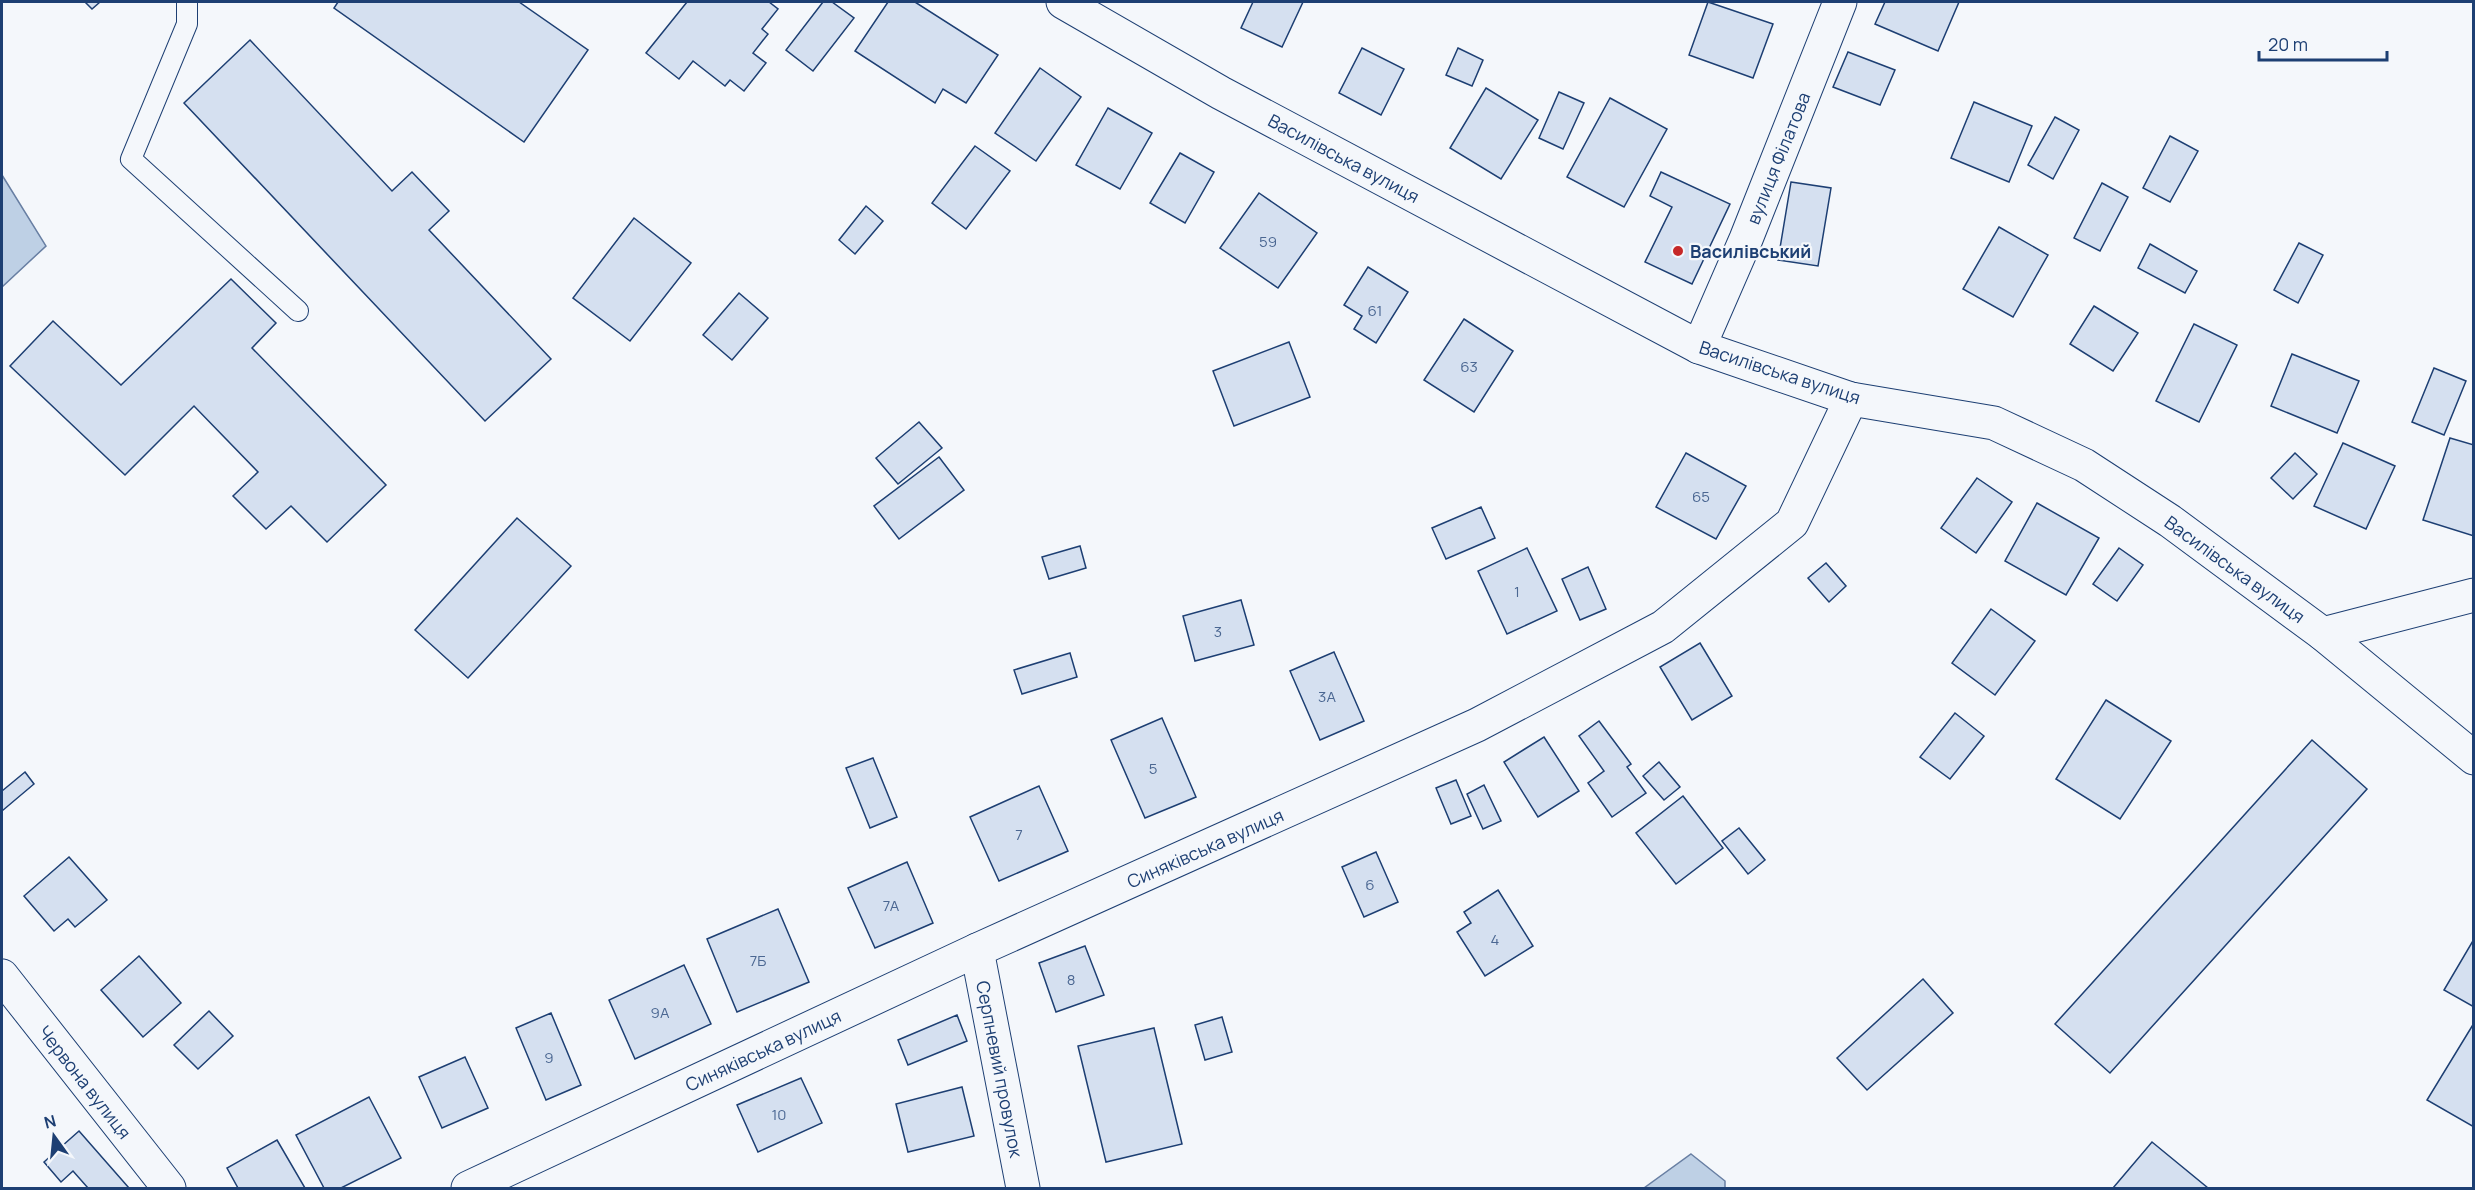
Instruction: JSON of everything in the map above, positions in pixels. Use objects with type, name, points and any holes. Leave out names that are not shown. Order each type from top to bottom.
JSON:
[{"type":"street","name":"Василівська вулиця","points":[[1063,2],[1221,93],[1699,347],[1851,399],[1994,423],[2084,465],[2170,521],[2323,634],[2474,758]]},
{"type":"street","name":"вулиця Філатова","points":[[1699,347],[1746,239],[1840,2]]},
{"type":"street","name":"Синяківська вулиця","points":[[468,1188],[977,950],[1478,725],[1663,627],[1792,523],[1851,399]]},
{"type":"street","points":[[2323,634],[2474,595]]},
{"type":"street","name":"Серпневий провулок","points":[[977,950],[1023,1188]]},
{"type":"street","name":"Червона вулиця","points":[[2,976],[170,1188]]},
{"type":"lane","points":[[187,2],[187,24],[131,159],[298,311]]},
{"type":"water","points":[[2,175],[46,246],[2,287]]},
{"type":"water","points":[[1691,1154],[1725,1181],[1725,1188],[1644,1188]]},
{"type":"building","points":[[85,2],[100,2],[92,9]]},
{"type":"building","points":[[338,2],[519,2],[588,50],[524,142],[334,8]]},
{"type":"building","points":[[687,2],[769,2],[778,9],[762,29],[768,34],[753,53],[766,63],[744,91],[730,80],[725,86],[693,61],[679,79],[646,53]]},
{"type":"building","points":[[823,2],[832,2],[854,18],[813,71],[786,50]]},
{"type":"building","points":[[888,2],[915,2],[998,55],[966,103],[943,89],[935,103],[855,51]]},
{"type":"building","points":[[1253,2],[1303,2],[1282,47],[1241,28]]},
{"type":"building","points":[[1708,2],[1773,24],[1753,78],[1689,55]]},
{"type":"building","points":[[1885,2],[1959,2],[1938,51],[1875,24]]},
{"type":"building","points":[[250,40],[392,191],[412,172],[449,211],[429,230],[551,359],[485,421],[184,103]]},
{"type":"building","points":[[1362,48],[1404,69],[1381,115],[1339,93]]},
{"type":"building","points":[[1458,48],[1483,60],[1472,86],[1446,75]]},
{"type":"building","points":[[1848,52],[1895,70],[1880,105],[1833,87]]},
{"type":"building","points":[[1040,68],[1081,97],[1036,161],[995,133]]},
{"type":"building","points":[[1486,88],[1538,120],[1501,179],[1450,148]]},
{"type":"building","points":[[1559,92],[1584,103],[1563,149],[1539,138]]},
{"type":"building","points":[[1610,98],[1667,129],[1624,207],[1567,177]]},
{"type":"building","points":[[1974,102],[2032,126],[2009,182],[1951,158]]},
{"type":"building","points":[[1108,108],[1152,133],[1120,189],[1076,165]]},
{"type":"building","points":[[2055,117],[2079,130],[2053,179],[2028,165]]},
{"type":"building","points":[[2170,136],[2198,151],[2170,202],[2143,188]]},
{"type":"building","points":[[975,146],[1010,171],[966,229],[932,203]]},
{"type":"building","points":[[1180,153],[1214,172],[1185,223],[1150,203]]},
{"type":"building","points":[[1661,172],[1730,204],[1692,284],[1645,262],[1672,207],[1650,196]]},
{"type":"building","points":[[1791,182],[1831,188],[1818,266],[1778,260]]},
{"type":"building","points":[[2102,183],[2128,197],[2100,251],[2074,238]]},
{"type":"building","points":[[1259,193],[1317,233],[1278,288],[1220,248]]},
{"type":"building","points":[[866,206],[883,221],[855,254],[839,240]]},
{"type":"building","points":[[634,218],[691,263],[630,341],[573,298]]},
{"type":"building","points":[[1999,227],[2048,255],[2013,317],[1963,289]]},
{"type":"building","points":[[2299,243],[2323,255],[2298,303],[2274,290]]},
{"type":"building","points":[[2150,244],[2197,271],[2185,293],[2138,268]]},
{"type":"building","points":[[1368,267],[1408,292],[1376,343],[1354,329],[1362,316],[1344,305]]},
{"type":"building","points":[[231,279],[276,323],[252,348],[386,485],[327,542],[291,506],[266,529],[233,496],[258,472],[194,406],[125,475],[10,366],[53,321],[121,385]]},
{"type":"building","points":[[739,293],[768,318],[732,360],[703,335]]},
{"type":"building","points":[[2094,306],[2138,333],[2113,371],[2070,344]]},
{"type":"building","points":[[1464,319],[1513,351],[1474,412],[1424,380]]},
{"type":"building","points":[[2194,324],[2237,345],[2199,422],[2156,401]]},
{"type":"building","points":[[1289,342],[1310,397],[1234,426],[1213,371]]},
{"type":"building","points":[[2292,354],[2359,381],[2337,433],[2271,406]]},
{"type":"building","points":[[2434,368],[2466,381],[2444,435],[2412,422]]},
{"type":"building","points":[[919,422],[942,448],[898,484],[876,458]]},
{"type":"building","points":[[2450,438],[2474,445],[2474,536],[2423,520]]},
{"type":"building","points":[[2343,443],[2395,466],[2366,529],[2314,506]]},
{"type":"building","points":[[1686,453],[1746,486],[1716,539],[1656,507]]},
{"type":"building","points":[[2295,453],[2317,474],[2293,499],[2271,478]]},
{"type":"building","points":[[939,457],[964,490],[899,539],[874,506]]},
{"type":"building","points":[[1977,478],[2012,502],[1976,553],[1941,528]]},
{"type":"building","points":[[2037,503],[2099,538],[2066,595],[2005,561]]},
{"type":"building","points":[[1481,507],[1495,538],[1446,559],[1432,528]]},
{"type":"building","points":[[517,518],[571,566],[468,678],[415,630]]},
{"type":"building","points":[[1080,546],[1086,568],[1049,579],[1042,557]]},
{"type":"building","points":[[1527,548],[1557,611],[1507,634],[1478,571]]},
{"type":"building","points":[[2119,548],[2143,565],[2117,601],[2093,584]]},
{"type":"building","points":[[1826,563],[1846,586],[1829,602],[1808,578]]},
{"type":"building","points":[[1588,567],[1606,609],[1580,620],[1562,579]]},
{"type":"building","points":[[1241,600],[1254,645],[1195,661],[1183,616]]},
{"type":"building","points":[[1991,609],[2035,641],[1995,695],[1952,663]]},
{"type":"building","points":[[1700,643],[1732,696],[1692,720],[1660,667]]},
{"type":"building","points":[[1334,652],[1364,721],[1320,740],[1290,671]]},
{"type":"building","points":[[1070,653],[1077,677],[1022,694],[1014,670]]},
{"type":"building","points":[[2106,700],[2171,741],[2120,819],[2056,779]]},
{"type":"building","points":[[1955,713],[1984,736],[1950,779],[1920,757]]},
{"type":"building","points":[[1162,718],[1196,797],[1145,818],[1111,740]]},
{"type":"building","points":[[1599,721],[1631,764],[1627,767],[1646,793],[1612,817],[1588,783],[1604,771],[1579,736]]},
{"type":"building","points":[[1544,737],[1579,791],[1538,817],[1504,762]]},
{"type":"building","points":[[2312,740],[2367,789],[2110,1073],[2055,1024]]},
{"type":"building","points":[[873,758],[897,817],[870,828],[846,768]]},
{"type":"building","points":[[1659,762],[1680,787],[1664,800],[1643,776]]},
{"type":"building","points":[[25,772],[34,784],[2,811],[2,791]]},
{"type":"building","points":[[1456,780],[1471,816],[1451,824],[1436,788]]},
{"type":"building","points":[[1484,785],[1501,821],[1483,829],[1467,794]]},
{"type":"building","points":[[1039,786],[1068,851],[999,881],[970,817]]},
{"type":"building","points":[[1683,796],[1723,848],[1676,884],[1636,833]]},
{"type":"building","points":[[1739,828],[1765,860],[1748,874],[1722,841]]},
{"type":"building","points":[[1376,852],[1398,902],[1364,917],[1342,867]]},
{"type":"building","points":[[69,857],[107,900],[75,927],[68,919],[54,931],[24,896]]},
{"type":"building","points":[[907,862],[933,923],[875,948],[848,888]]},
{"type":"building","points":[[1498,890],[1533,946],[1485,976],[1457,932],[1471,923],[1464,912]]},
{"type":"building","points":[[778,909],[809,982],[737,1012],[707,939]]},
{"type":"building","points":[[2474,939],[2474,1007],[2444,990]]},
{"type":"building","points":[[1085,946],[1104,995],[1056,1012],[1039,963]]},
{"type":"building","points":[[139,956],[181,1003],[143,1037],[101,990]]},
{"type":"building","points":[[684,965],[711,1024],[635,1059],[609,1000]]},
{"type":"building","points":[[1923,979],[1953,1013],[1867,1090],[1837,1058]]},
{"type":"building","points":[[209,1011],[233,1036],[198,1069],[174,1045]]},
{"type":"building","points":[[551,1013],[581,1085],[546,1100],[516,1028]]},
{"type":"building","points":[[957,1015],[967,1041],[908,1065],[898,1040]]},
{"type":"building","points":[[1222,1017],[1232,1052],[1205,1060],[1195,1025]]},
{"type":"building","points":[[2474,1023],[2474,1127],[2427,1100]]},
{"type":"building","points":[[1154,1028],[1182,1144],[1106,1162],[1078,1046]]},
{"type":"building","points":[[465,1057],[488,1108],[442,1128],[419,1077]]},
{"type":"building","points":[[801,1078],[822,1123],[758,1152],[737,1105]]},
{"type":"building","points":[[962,1087],[974,1136],[908,1152],[896,1104]]},
{"type":"building","points":[[369,1097],[401,1158],[341,1188],[324,1188],[296,1135]]},
{"type":"building","points":[[79,1131],[129,1188],[88,1188],[73,1171],[61,1182],[44,1162]]},
{"type":"building","points":[[277,1140],[305,1188],[238,1188],[227,1168]]},
{"type":"building","points":[[2152,1142],[2208,1188],[2113,1188]]},
{"type":"place","name":"Василівський","points":[[1678,251]]}]
